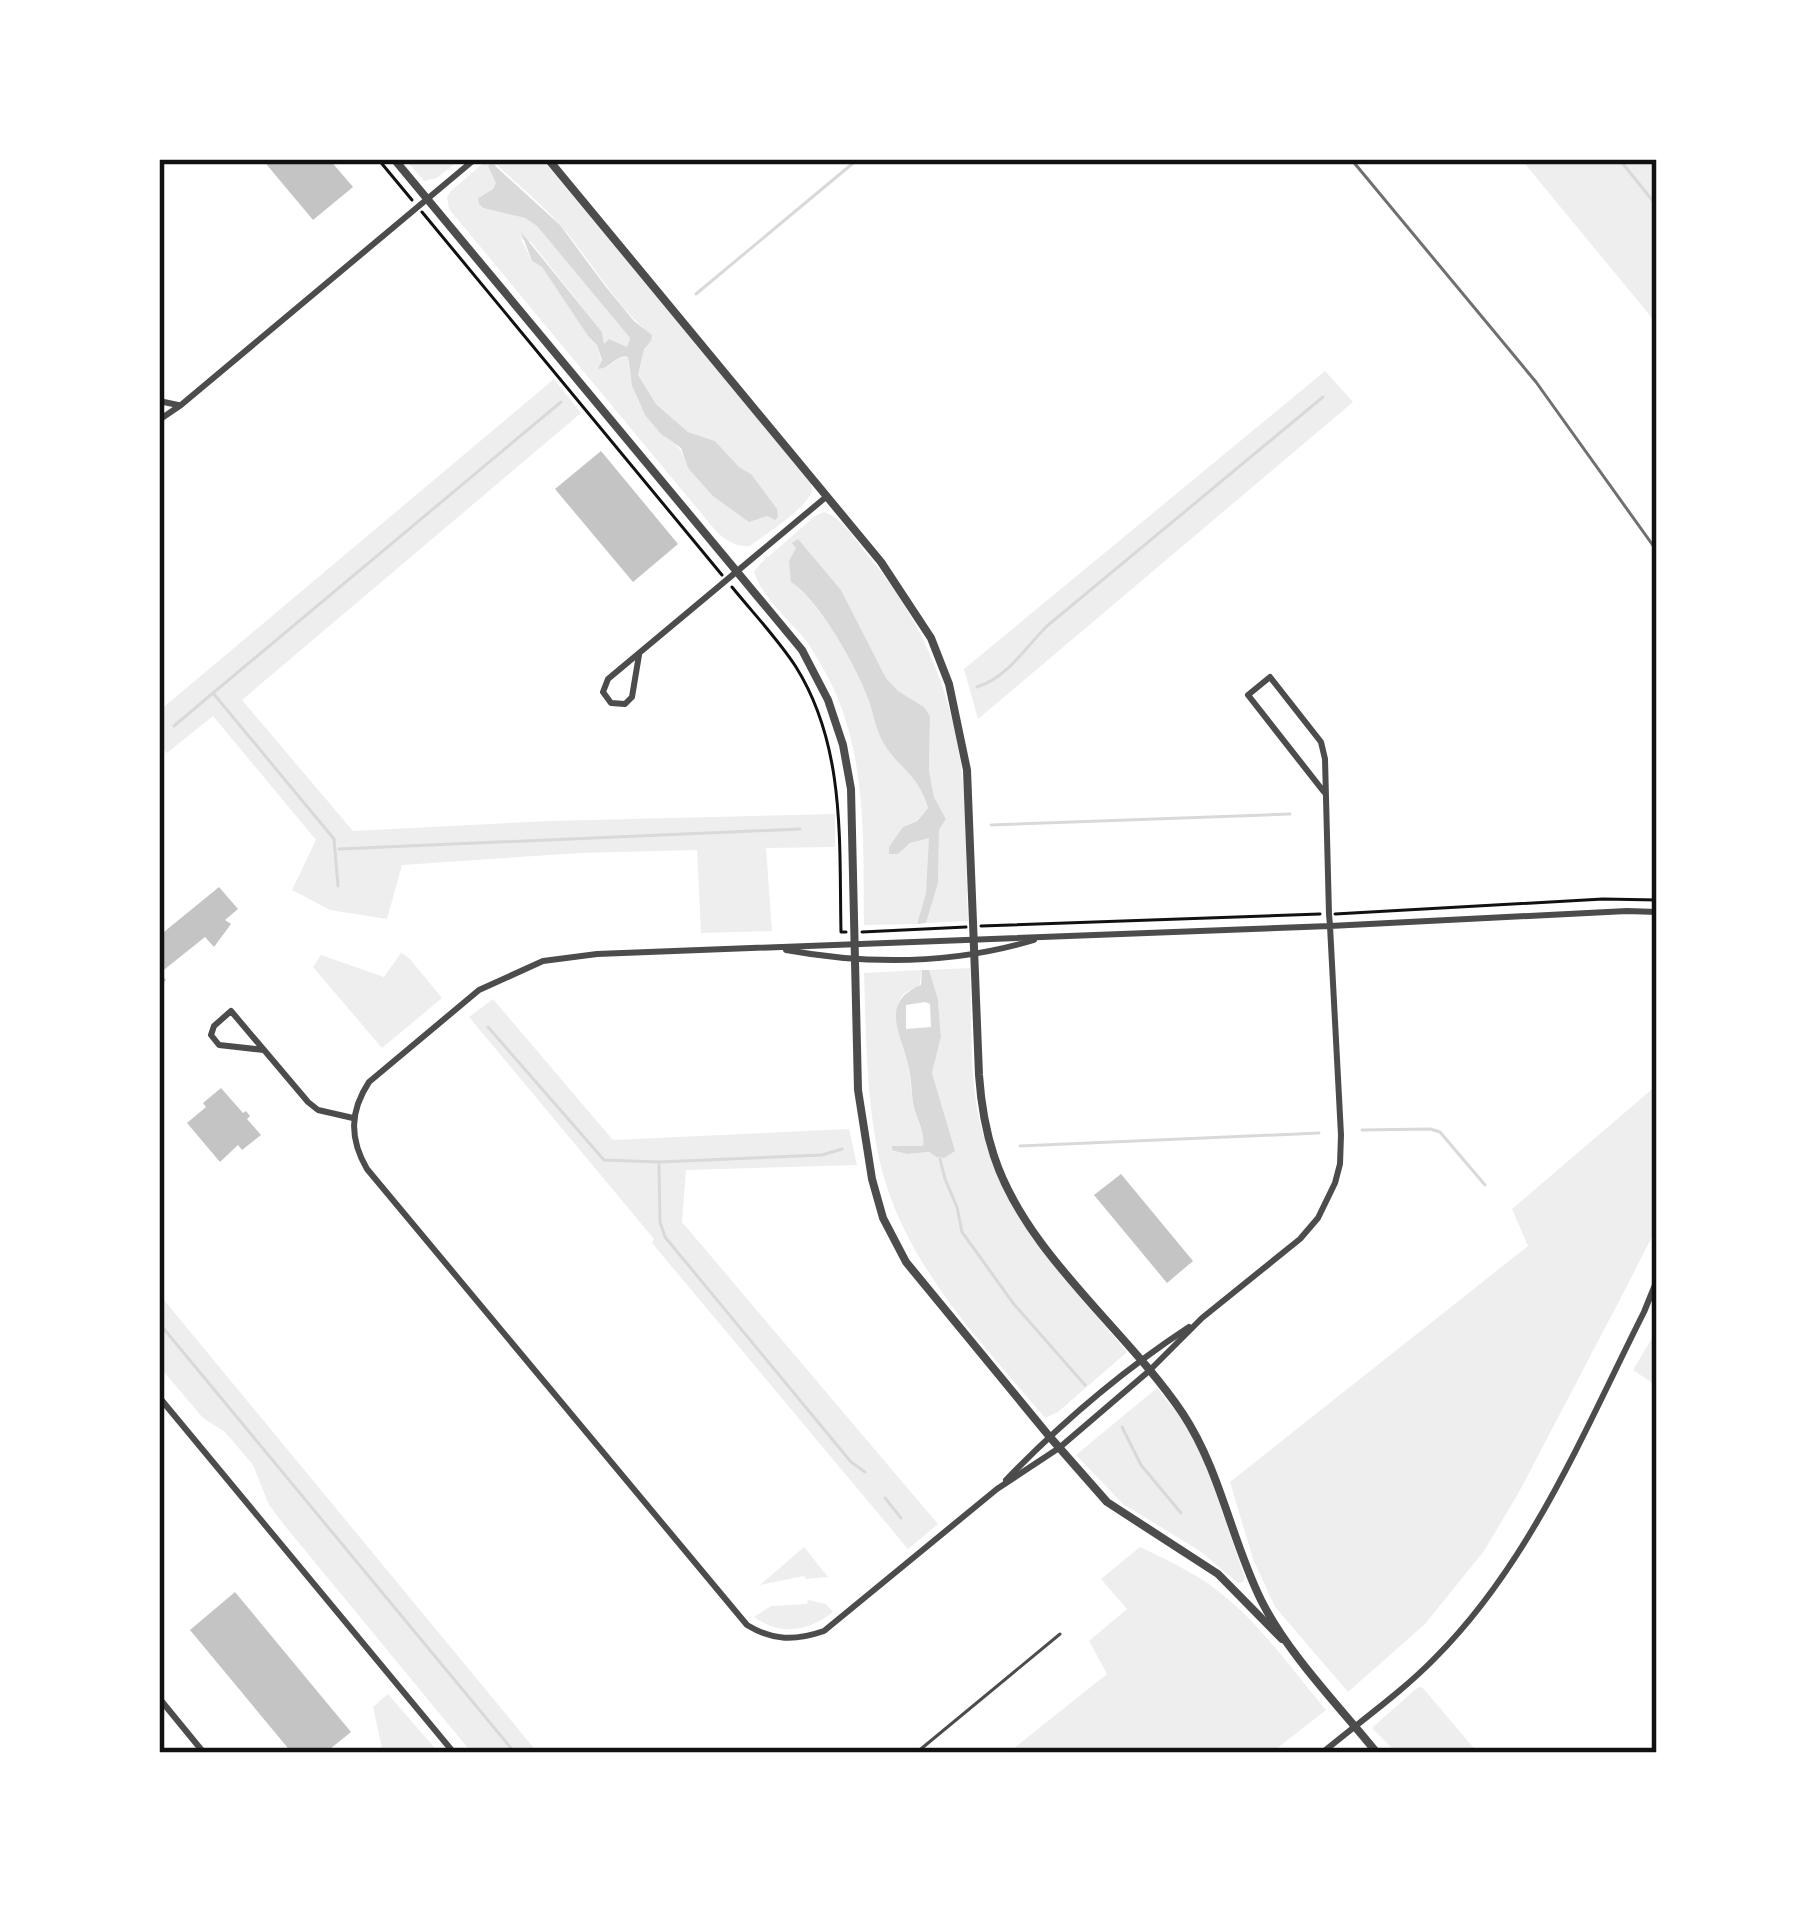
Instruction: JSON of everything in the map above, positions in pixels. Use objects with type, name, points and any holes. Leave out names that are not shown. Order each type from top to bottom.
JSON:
[{"type":"street","points":[[394,159],[802,650],[828,700],[851,789],[858,1090],[872,1179],[884,1218],[906,1262],[1107,1502],[1218,1574],[1298,1655]]},
{"type":"street","points":[[159,420],[475,159]]},
{"type":"street","points":[[548,159],[828,496],[932,638],[949,684],[967,770],[982,1112],[994,1158],[1028,1225],[1181,1412],[1204,1450],[1262,1604],[1377,1753]]},
{"type":"street","points":[[159,401],[182,405]]},
{"type":"street","points":[[638,655],[632,697],[625,704],[611,704],[604,697],[605,683],[726,580],[828,496]]},
{"type":"street","points":[[997,1490],[1048,1436],[1300,1238],[1318,1218],[1335,1183],[1341,1135],[1325,759],[1322,742],[1270,677],[1248,695],[1324,792]]},
{"type":"street","points":[[1202,1318],[1149,1371],[1058,1448],[997,1490],[848,1614],[824,1631],[787,1640],[755,1630],[737,1614],[367,1169],[355,1142],[356,1105],[369,1082],[479,990],[543,962],[598,954],[1657,912]]},
{"type":"street","points":[[774,948],[853,960],[975,956],[1043,938]]},
{"type":"street","points":[[264,1050],[219,1045],[211,1035],[214,1026],[231,1011],[264,1050],[308,1102],[318,1110],[353,1118]]},
{"type":"street","points":[[1322,1753],[1435,1659],[1494,1587],[1544,1509],[1657,1280]]},
{"type":"street","points":[[1644,1312],[1657,1300]]},
{"type":"street","points":[[159,1396],[454,1753]]},
{"type":"street","points":[[159,1698],[204,1753]]},
{"type":"lane","points":[[916,1753],[1060,1634]]},
{"type":"path","points":[[378,159],[796,667],[820,716],[830,752],[837,794],[841,932],[1657,900]]},
{"type":"shaded area","points":[[405,159],[460,159],[437,178],[424,181]]},
{"type":"shaded area","points":[[488,159],[542,159],[810,480],[812,490],[803,504],[750,546],[719,534],[449,209],[451,191]],"holes":[[[497,165],[560,225],[651,335],[638,375],[656,404],[688,432],[715,441],[751,474],[776,513],[767,516],[688,468],[679,449],[640,405],[628,357],[602,364],[597,345],[542,267],[532,261],[521,239],[531,242],[602,332],[605,347],[609,339],[627,347],[630,338],[537,226],[479,204],[479,197],[497,183],[490,171]]]},
{"type":"shaded area","points":[[1521,159],[1657,159],[1657,324]]},
{"type":"shaded area","points":[[492,163],[560,225],[634,321],[652,335],[638,375],[656,404],[688,432],[715,441],[751,474],[777,509],[775,520],[767,516],[749,522],[713,496],[688,468],[681,448],[645,415],[632,386],[628,357],[598,369],[602,360],[597,345],[542,267],[532,261],[521,232],[602,332],[604,344],[609,339],[627,347],[630,338],[537,226],[479,204],[478,198],[496,183],[488,166]]},
{"type":"shaded area","points":[[1325,371],[1353,402],[978,719],[964,669]]},
{"type":"shaded area","points":[[554,379],[581,413],[242,700],[353,831],[835,814],[835,847],[766,848],[772,931],[701,933],[697,850],[402,865],[387,919],[330,910],[292,890],[316,840],[213,716],[167,753],[159,744],[159,711]]},
{"type":"shaded area","points":[[824,512],[843,525],[888,581],[919,631],[942,686],[962,774],[968,921],[926,923],[938,883],[939,830],[946,819],[934,797],[929,770],[930,716],[886,678],[841,590],[797,539],[791,582],[814,604],[836,637],[863,687],[881,737],[918,786],[928,808],[903,827],[898,854],[910,843],[929,837],[926,893],[917,924],[864,925],[860,794],[849,730],[812,649],[771,601],[754,572]]},
{"type":"shaded area","points":[[798,539],[841,590],[886,678],[930,716],[929,770],[934,797],[946,819],[939,830],[938,883],[926,923],[917,924],[926,893],[929,838],[910,843],[898,854],[889,854],[889,847],[903,827],[917,821],[928,808],[918,786],[881,738],[863,687],[836,636],[791,582],[789,561],[796,548],[792,543]]},
{"type":"shaded area","points":[[401,953],[442,998],[382,1048],[313,967],[321,955],[384,977]]},
{"type":"shaded area","points":[[970,968],[974,1091],[999,1178],[1035,1240],[1127,1352],[1045,1418],[967,1326],[921,1260],[887,1188],[873,1126],[864,973],[922,970],[919,987],[900,1000],[897,1022],[923,1146],[893,1146],[907,1154],[929,1152],[944,1158],[954,1150],[932,1073],[941,1038],[938,999],[929,970]]},
{"type":"shaded area","points":[[922,970],[929,970],[938,999],[941,1037],[932,1073],[955,1151],[944,1158],[929,1152],[892,1150],[892,1146],[923,1146],[896,1021],[900,1001],[921,985]],"holes":[[[930,1004],[931,1027],[906,1029],[906,1005]]]},
{"type":"shaded area","points":[[493,999],[613,1140],[849,1129],[857,1165],[686,1170],[682,1222],[938,1524],[908,1549],[469,1017]]},
{"type":"shaded area","points":[[1657,1085],[1657,1227],[1628,1284],[1484,1551],[1425,1624],[1348,1692],[1275,1607],[1253,1559],[1230,1482],[1528,1246],[1512,1209]]},
{"type":"shaded area","points":[[159,1294],[538,1753],[472,1753],[269,1505],[253,1465],[225,1432],[203,1418],[159,1366]]},
{"type":"shaded area","points":[[1657,1330],[1657,1386],[1633,1370]]},
{"type":"shaded area","points":[[1157,1388],[1200,1448],[1243,1582],[1123,1504],[1076,1455]]},
{"type":"shaded area","points":[[804,1547],[828,1577],[804,1576],[760,1585]]},
{"type":"shaded area","points":[[1140,1547],[1193,1574],[1238,1608],[1326,1710],[1271,1753],[1008,1753],[1107,1674],[1089,1641],[1127,1609],[1101,1579]]},
{"type":"shaded area","points":[[808,1600],[826,1604],[833,1612],[794,1629],[774,1627],[754,1617],[771,1606],[807,1604]]},
{"type":"shaded area","points":[[1422,1687],[1478,1753],[1397,1753],[1372,1728]]},
{"type":"shaded area","points":[[388,1694],[439,1753],[383,1753],[373,1707]]},
{"type":"building","points":[[262,159],[329,159],[353,187],[313,220]]},
{"type":"building","points":[[601,451],[678,544],[633,582],[555,489]]},
{"type":"building","points":[[219,887],[238,909],[225,920],[231,924],[214,947],[205,937],[160,973],[166,980],[159,986],[159,936]]},
{"type":"building","points":[[221,1088],[246,1111],[261,1135],[242,1150],[238,1145],[220,1162],[187,1123]]},
{"type":"building","points":[[1121,1174],[1193,1261],[1167,1283],[1094,1195]]},
{"type":"building","points":[[235,1592],[351,1732],[325,1753],[292,1753],[190,1630]]},
{"type":"waterway","points":[[696,294],[858,159]]},
{"type":"waterway","points":[[1619,159],[1657,206]]},
{"type":"waterway","points":[[977,687],[1007,669],[1047,626],[1323,397]]},
{"type":"waterway","points":[[338,886],[334,839],[213,693],[561,402]]},
{"type":"waterway","points":[[174,726],[213,693]]},
{"type":"waterway","points":[[991,825],[1290,814]]},
{"type":"waterway","points":[[339,849],[800,829]]},
{"type":"waterway","points":[[488,1027],[604,1160],[822,1155],[842,1149]]},
{"type":"waterway","points":[[1362,1130],[1440,1132],[1485,1185]]},
{"type":"waterway","points":[[1020,1146],[1319,1133]]},
{"type":"waterway","points":[[940,1159],[962,1232],[1013,1303],[1085,1385]]},
{"type":"waterway","points":[[659,1165],[660,1222],[665,1237],[851,1462],[865,1472]]},
{"type":"waterway","points":[[159,1323],[515,1753]]},
{"type":"waterway","points":[[1122,1427],[1141,1465],[1181,1513]]},
{"type":"waterway","points":[[885,1498],[901,1518]]},
{"type":"railway","points":[[1351,159],[1536,382],[1657,551]]}]
